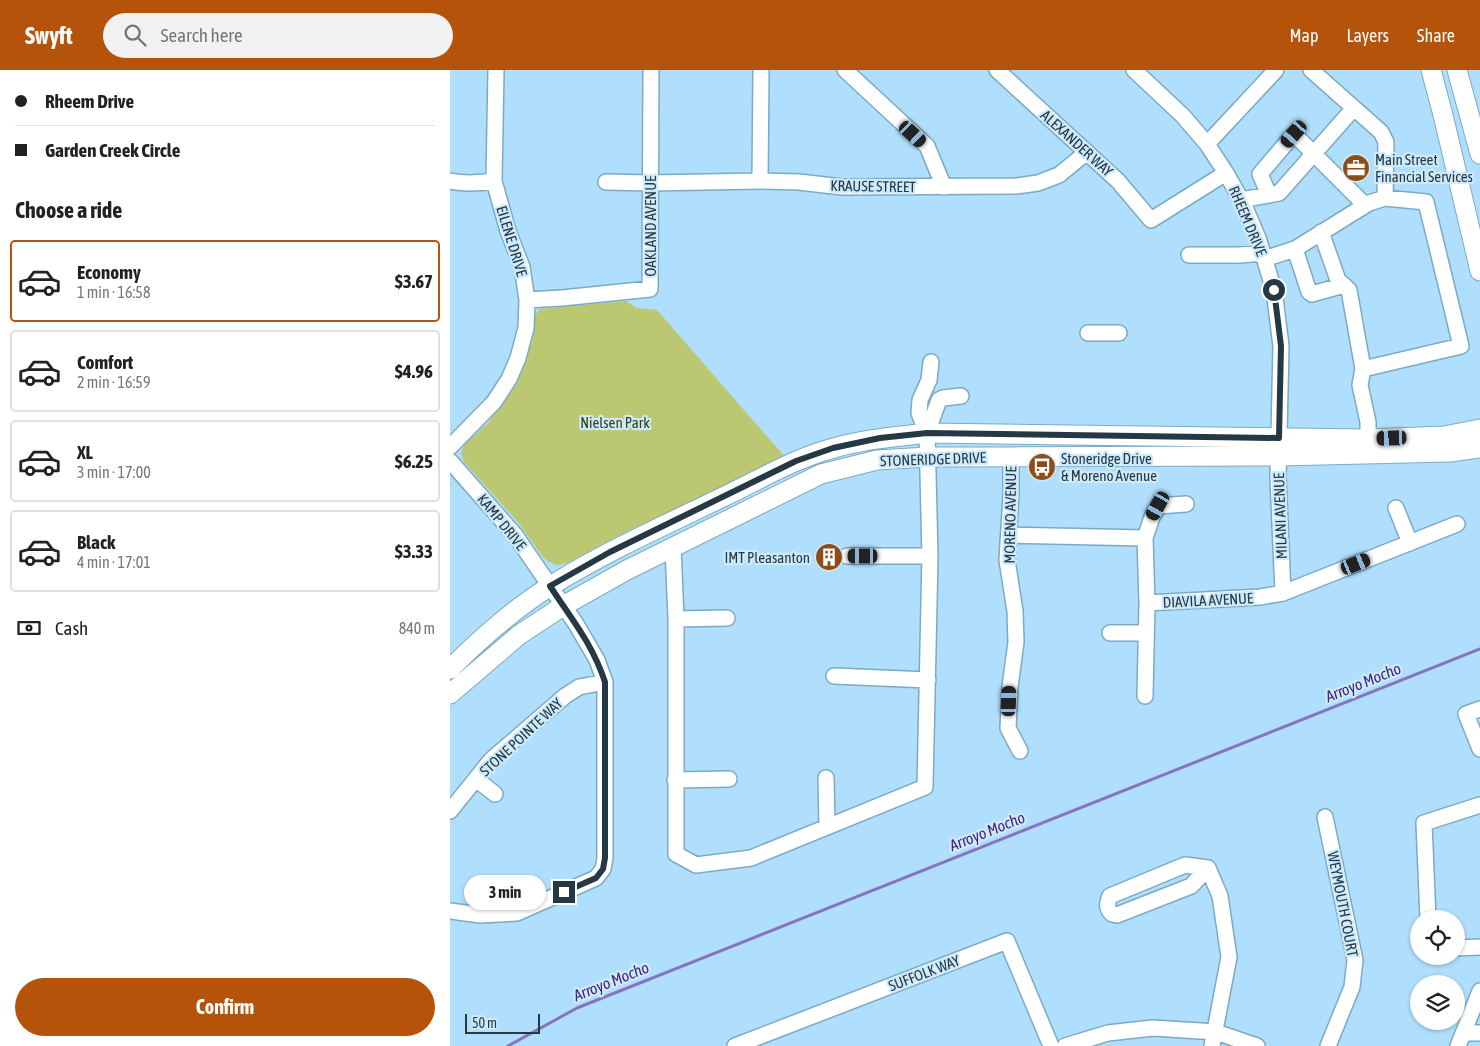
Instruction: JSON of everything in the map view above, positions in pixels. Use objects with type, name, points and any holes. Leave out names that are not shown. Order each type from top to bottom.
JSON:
[{"type":"main road","points":[[1431,70],[1480,271]]},
{"type":"main road","points":[[1457,70],[1480,154]]},
{"type":"main road","name":"STONERIDGE DRIVE","points":[[450,694],[519,635],[563,606],[627,570],[821,474],[877,460],[1279,447],[1368,439],[1444,436],[1480,429]]},
{"type":"main road","name":"STONERIDGE DRIVE","points":[[450,669],[508,617],[550,586],[610,552],[796,461],[833,448],[880,438],[927,433],[1450,452],[1480,448]]},
{"type":"street","name":"EILENE DRIVE","points":[[450,447],[494,402],[509,378],[518,358],[526,328],[527,300],[522,267],[508,231],[494,181],[496,70]]},
{"type":"street","name":"OAKLAND AVENUE","points":[[527,300],[650,289],[651,70]]},
{"type":"street","points":[[760,181],[761,70]]},
{"type":"street","points":[[845,70],[927,146],[944,187]]},
{"type":"street","name":"ALEXANDER WAY","points":[[997,70],[1118,181],[1151,220],[1226,173]]},
{"type":"street","name":"RHEEM DRIVE","points":[[1134,70],[1183,116],[1207,144],[1241,200],[1258,238],[1274,290],[1281,346],[1279,447]]},
{"type":"street","points":[[1207,144],[1276,70]]},
{"type":"street","points":[[1311,70],[1381,132],[1386,142],[1385,198]]},
{"type":"street","points":[[1241,200],[1279,193],[1354,108]]},
{"type":"street","points":[[1269,195],[1260,174],[1294,134],[1365,205]]},
{"type":"street","name":"KRAUSE STREET","points":[[606,182],[760,181],[842,186],[1016,186],[1038,183],[1059,175],[1087,152]]},
{"type":"street","points":[[450,181],[480,183],[494,181]]},
{"type":"street","points":[[1189,255],[1264,256],[1295,248],[1365,205],[1385,198],[1426,202],[1460,346],[1363,369]]},
{"type":"street","points":[[1321,232],[1338,280],[1349,290],[1363,369],[1360,385],[1368,422],[1368,439]]},
{"type":"street","points":[[1295,248],[1309,292],[1312,294],[1344,285]]},
{"type":"street","points":[[1088,333],[1119,333]]},
{"type":"street","points":[[673,548],[676,619],[676,854],[696,865],[752,858],[925,787],[930,556],[927,433],[919,414],[920,400],[929,380],[931,362]]},
{"type":"street","points":[[927,433],[939,400],[961,396]]},
{"type":"street","name":"MILANI AVENUE","points":[[1279,447],[1278,478],[1283,593]]},
{"type":"street","name":"MORENO AVENUE","points":[[1011,456],[1007,560],[1016,642],[1010,688],[1008,728],[1020,751]]},
{"type":"street","name":"KAMP DRIVE","points":[[450,461],[515,535],[588,643],[605,682]]},
{"type":"street","points":[[1009,535],[1145,538],[1152,516],[1158,506],[1186,504]]},
{"type":"street","points":[[1396,508],[1410,543]]},
{"type":"street","name":"DIAVILA AVENUE","points":[[1145,538],[1147,603],[1260,597],[1283,593],[1457,524]]},
{"type":"street","points":[[847,556],[930,556]]},
{"type":"street","points":[[1145,696],[1147,603]]},
{"type":"street","points":[[676,619],[727,618]]},
{"type":"street","points":[[1110,633],[1146,633]]},
{"type":"street","points":[[834,676],[928,680]]},
{"type":"street","points":[[450,911],[480,914],[517,913],[596,878],[603,869],[605,858],[605,682]]},
{"type":"street","name":"STONE POINTE WAY","points":[[450,811],[491,760],[565,696],[579,687],[605,682]]},
{"type":"street","points":[[1480,709],[1466,714],[1480,749]]},
{"type":"street","points":[[826,778],[827,827]]},
{"type":"street","points":[[476,779],[495,794]]},
{"type":"street","points":[[675,780],[729,779]]},
{"type":"street","points":[[1428,910],[1424,824],[1480,805]]},
{"type":"street","name":"WEYMOUTH COURT","points":[[1325,817],[1355,960],[1352,987],[1328,1046]]},
{"type":"street","points":[[1185,865],[1208,868],[1191,886],[1117,915],[1112,914],[1108,910],[1107,903],[1110,896],[1185,865]]},
{"type":"street","points":[[1208,868],[1220,896],[1229,957],[1214,1039]]},
{"type":"street","name":"SUFFOLK WAY","points":[[735,1046],[1007,941],[1051,1046]]},
{"type":"street","points":[[1465,948],[1480,947]]},
{"type":"street","points":[[1460,1039],[1480,991]]},
{"type":"street","points":[[1065,1046],[1108,1033],[1153,1028],[1257,1046]]},
{"type":"street","points":[[1460,1039],[1480,1033]]},
{"type":"green space","name":"Nielsen Park","points":[[626,301],[637,308],[657,310],[785,457],[629,530],[568,563],[557,565],[543,557],[517,521],[464,462],[461,453],[465,444],[487,424],[517,384],[532,342],[535,315],[540,309]]},
{"type":"waterway","name":"Arroyo Mocho","points":[[508,1046],[577,1008],[1480,649]]},
{"type":"place","name":"Main Street Financial Services","points":[[1356,168]]},
{"type":"place","name":"Stoneridge Drive & Moreno Avenue","points":[[1042,467]]},
{"type":"place","name":"IMT Pleasanton","points":[[829,557]]},
{"type":"route","points":[[564,892],[596,878],[603,869],[605,858],[605,682],[588,643],[550,586],[610,552],[796,461],[833,448],[880,438],[927,433],[1279,438],[1281,346],[1274,290]]}]
